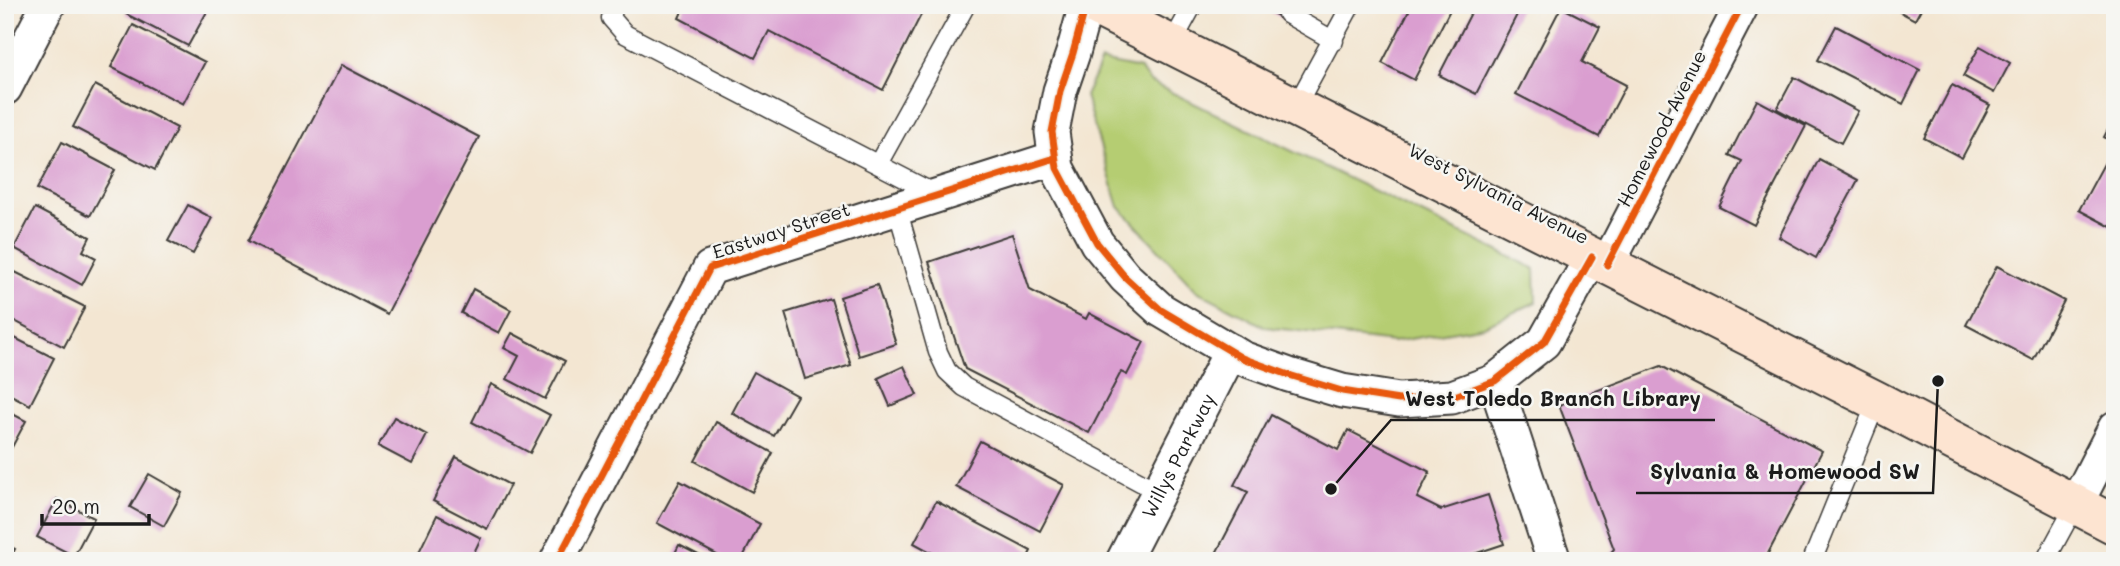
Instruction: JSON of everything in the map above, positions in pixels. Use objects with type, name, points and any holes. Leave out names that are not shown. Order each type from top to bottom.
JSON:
[{"type":"main road","name":"West Sylvania Avenue","points":[[1093,5],[1877,401],[2115,525]]},
{"type":"street","points":[[5,88],[48,5]]},
{"type":"street","name":"Homewood Avenue","points":[[1086,5],[1060,91],[1052,132],[1056,168],[1097,243],[1125,277],[1161,310],[1242,358],[1342,391],[1399,400],[1452,397],[1495,381],[1544,342],[1600,261],[1742,5]]},
{"type":"street","name":"Eastway Street","points":[[556,561],[710,268],[1055,158]]},
{"type":"street","name":"Willys Parkway","points":[[1123,561],[1231,351]]},
{"type":"street","points":[[1495,381],[1553,561]]},
{"type":"street","points":[[2076,504],[2115,429]]},
{"type":"lane","points":[[614,5],[611,18],[625,34],[938,195]]},
{"type":"lane","points":[[878,164],[966,5]]},
{"type":"lane","points":[[1171,45],[1193,5]]},
{"type":"lane","points":[[1295,107],[1334,41],[1344,8]]},
{"type":"lane","points":[[1287,14],[1334,41]]},
{"type":"lane","points":[[897,208],[938,352],[947,371],[964,387],[1159,492]]},
{"type":"lane","points":[[1812,561],[1877,401]]},
{"type":"lane","points":[[2045,561],[2076,504]]},
{"type":"green space","points":[[1101,61],[1140,69],[1150,82],[1535,269],[1536,302],[1484,326],[1393,342],[1265,327],[1197,291],[1119,207],[1085,96]]},
{"type":"building","points":[[131,5],[204,5],[209,8],[188,46],[126,14]]},
{"type":"building","points":[[685,5],[926,5],[883,90],[769,31],[755,58],[679,18]]},
{"type":"building","points":[[1256,5],[1292,5],[1284,19]]},
{"type":"building","points":[[1412,5],[1452,6],[1414,80],[1382,63]]},
{"type":"building","points":[[1475,5],[1522,5],[1476,94],[1439,75]]},
{"type":"building","points":[[1887,5],[1923,5],[1915,20]]},
{"type":"building","points":[[1561,7],[1600,27],[1582,62],[1626,85],[1599,137],[1516,94]]},
{"type":"building","points":[[133,25],[205,62],[183,104],[111,67]]},
{"type":"building","points":[[1836,26],[1920,70],[1903,104],[1818,60]]},
{"type":"building","points":[[1980,46],[2010,63],[1994,93],[1963,76]]},
{"type":"building","points":[[341,65],[479,137],[387,314],[248,241]]},
{"type":"building","points":[[1794,77],[1858,111],[1841,143],[1777,109]]},
{"type":"building","points":[[95,85],[177,128],[155,170],[73,127]]},
{"type":"building","points":[[1952,85],[1990,105],[1962,158],[1924,138]]},
{"type":"building","points":[[1757,100],[1806,126],[1754,225],[1719,207],[1742,161],[1729,155]]},
{"type":"building","points":[[2115,116],[2115,143],[2104,137]]},
{"type":"building","points":[[62,142],[115,170],[90,216],[37,189]]},
{"type":"building","points":[[1819,159],[1858,180],[1816,258],[1779,237]]},
{"type":"building","points":[[2106,160],[2115,165],[2115,229],[2079,210]]},
{"type":"building","points":[[188,205],[212,218],[193,254],[168,241]]},
{"type":"building","points":[[35,208],[90,237],[83,251],[96,258],[82,285],[14,248]]},
{"type":"building","points":[[1012,234],[1030,290],[1086,319],[1089,313],[1144,342],[1127,375],[1121,372],[1089,433],[965,369],[929,262]]},
{"type":"building","points":[[1997,266],[2064,301],[2033,360],[1966,325]]},
{"type":"building","points":[[5,267],[85,307],[64,347],[5,316]]},
{"type":"building","points":[[877,285],[896,344],[859,356],[840,297]]},
{"type":"building","points":[[473,289],[511,310],[499,333],[461,313]]},
{"type":"building","points":[[831,299],[851,365],[805,379],[785,313]]},
{"type":"building","points":[[5,333],[54,358],[30,405],[5,392]]},
{"type":"building","points":[[512,333],[565,361],[545,399],[507,379],[519,356],[504,348]]},
{"type":"building","points":[[904,366],[917,395],[890,406],[878,378]]},
{"type":"building","points":[[1661,366],[1822,451],[1764,561],[1606,561],[1614,549],[1559,405]]},
{"type":"building","points":[[754,372],[797,396],[774,436],[732,413]]},
{"type":"building","points":[[491,384],[550,415],[530,453],[472,422]]},
{"type":"building","points":[[5,410],[26,421],[5,460]]},
{"type":"building","points":[[1271,415],[1338,450],[1348,430],[1430,472],[1417,498],[1441,510],[1488,495],[1504,544],[1453,561],[1212,561],[1248,492],[1234,485]]},
{"type":"building","points":[[394,417],[427,435],[412,464],[378,446]]},
{"type":"building","points":[[716,422],[773,453],[752,492],[695,461]]},
{"type":"building","points":[[980,441],[1064,485],[1040,531],[956,487]]},
{"type":"building","points":[[456,457],[510,485],[487,529],[433,501]]},
{"type":"building","points":[[149,474],[182,493],[164,526],[130,507]]},
{"type":"building","points":[[680,481],[760,524],[741,561],[728,561],[657,523]]},
{"type":"building","points":[[57,499],[94,518],[74,556],[37,537]]},
{"type":"building","points":[[936,501],[1031,551],[1026,561],[947,561],[914,543]]},
{"type":"building","points":[[437,515],[481,538],[470,561],[421,561],[416,558]]},
{"type":"building","points":[[5,544],[15,549],[9,561],[5,561]]},
{"type":"building","points":[[679,545],[710,561],[671,561]]},
{"type":"cycle path","points":[[1086,5],[1060,91],[1052,132],[1057,168],[1097,243],[1125,277],[1161,310],[1242,358],[1342,391],[1399,400],[1452,397],[1495,381],[1544,342],[1592,257]]},
{"type":"cycle path","points":[[1607,265],[1742,5]]},
{"type":"cycle path","points":[[557,561],[710,268],[1055,158]]},
{"type":"place","name":"Sylvania & Homewood SW","points":[[1938,381]]},
{"type":"place","name":"West Toledo Branch Library","points":[[1331,489]]}]
